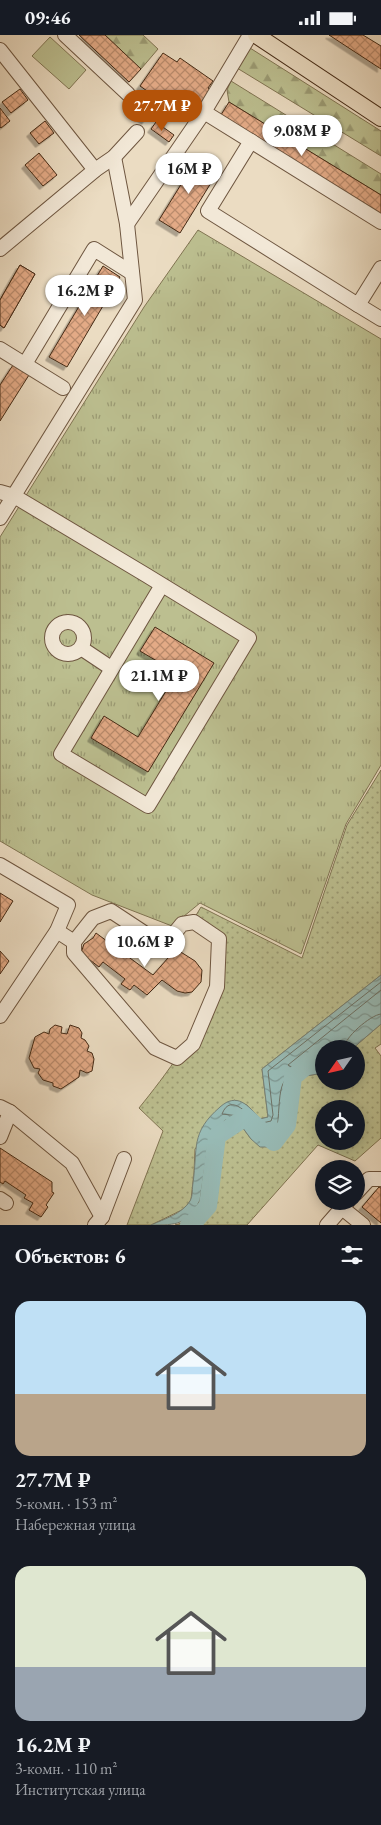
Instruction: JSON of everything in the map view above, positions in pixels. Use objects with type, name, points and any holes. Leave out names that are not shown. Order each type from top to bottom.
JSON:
[{"type":"main road","points":[[256,35],[381,118]]},
{"type":"street","points":[[65,35],[128,94]]},
{"type":"street","points":[[127,224],[204,111],[250,35]]},
{"type":"street","points":[[0,49],[95,170]]},
{"type":"street","points":[[204,111],[381,222]]},
{"type":"street","points":[[1,250],[95,170],[114,157],[137,132]]},
{"type":"street","points":[[252,141],[208,211],[381,319]]},
{"type":"street","points":[[0,518],[135,300],[127,224],[114,157]]},
{"type":"street","points":[[25,364],[94,249],[132,273]]},
{"type":"street","points":[[358,305],[381,268]]},
{"type":"street","points":[[2,355],[25,364],[63,388]]},
{"type":"street","points":[[0,492],[14,496],[162,585],[249,638],[148,807],[61,754],[162,585]]},
{"type":"street","points":[[81,648],[111,668]]},
{"type":"street","points":[[0,865],[68,905],[57,931],[0,1016]]},
{"type":"street","points":[[111,911],[164,946],[182,924],[194,922],[220,939],[217,987],[193,1044],[177,1059],[154,1048],[74,953],[74,942],[93,918],[111,911]]},
{"type":"street","points":[[57,931],[74,942]]},
{"type":"street","points":[[0,1137],[5,1109],[72,1163],[98,1221]]},
{"type":"street","points":[[98,1221],[124,1159]]},
{"type":"street","points":[[365,1182],[368,1179],[381,1179]]},
{"type":"street","points":[[328,1225],[341,1210]]},
{"type":"street","points":[[350,1210],[363,1225]]},
{"type":"green space","points":[[105,35],[143,35],[158,49],[141,69]]},
{"type":"green space","points":[[50,37],[86,70],[69,89],[32,56]]},
{"type":"green space","points":[[250,48],[381,131],[381,156],[237,68]]},
{"type":"green space","points":[[231,81],[381,174],[381,195],[229,102],[227,90]]},
{"type":"green space","points":[[198,230],[381,339],[381,765],[346,824],[301,954],[200,903],[172,926],[92,895],[0,841],[0,537],[144,307]]},
{"type":"green space","points":[[381,770],[381,975],[262,1069],[268,1117],[260,1119],[247,1105],[234,1100],[195,1149],[191,1200],[184,1209],[151,1225],[127,1225],[163,1131],[139,1108],[171,1067],[191,1035],[214,988],[217,970],[218,935],[195,917],[201,907],[302,958],[347,825]]},
{"type":"green space","points":[[381,1024],[381,1044],[375,1048],[381,1056],[381,1138],[356,1160],[330,1150],[365,1150],[365,1100],[315,1100],[315,1148],[247,1225],[175,1225],[182,1223],[196,1208],[208,1145],[225,1120],[237,1120],[251,1139],[282,1135],[286,1087],[293,1078],[315,1074],[315,1090],[365,1090],[365,1040],[362,1040]]},
{"type":"water","points":[[381,975],[381,1024],[362,1040],[315,1040],[315,1074],[293,1078],[286,1087],[282,1135],[272,1147],[260,1147],[251,1139],[237,1120],[225,1120],[208,1145],[200,1200],[191,1214],[186,1219],[175,1224],[151,1225],[178,1213],[190,1201],[197,1142],[210,1116],[226,1103],[237,1101],[247,1105],[260,1119],[268,1117],[262,1069]]},
{"type":"building","points":[[79,35],[105,35],[141,69],[129,82]]},
{"type":"building","points":[[329,35],[363,35],[381,46],[381,69]]},
{"type":"building","points":[[163,53],[177,62],[180,58],[213,81],[208,88],[213,92],[200,111],[192,105],[184,117],[140,86]]},
{"type":"building","points":[[20,89],[28,100],[11,113],[2,102]]},
{"type":"building","points":[[139,96],[155,107],[145,121],[129,109]]},
{"type":"building","points":[[229,102],[381,195],[381,216],[219,118]]},
{"type":"building","points":[[0,108],[10,121],[1,128],[0,127]]},
{"type":"building","points":[[45,121],[54,133],[39,144],[30,133]]},
{"type":"building","points":[[156,122],[174,135],[169,142],[151,129]]},
{"type":"building","points":[[39,153],[57,175],[43,186],[25,165]]},
{"type":"building","points":[[198,157],[219,170],[180,233],[159,220]]},
{"type":"building","points":[[20,265],[35,274],[4,328],[0,325],[0,300]]},
{"type":"building","points":[[20,265],[35,274],[4,328],[0,325],[0,300]]},
{"type":"building","points":[[103,266],[120,277],[67,367],[49,357]]},
{"type":"building","points":[[13,365],[29,375],[0,421],[0,385]]},
{"type":"building","points":[[155,627],[214,663],[148,772],[91,738],[104,716],[138,737],[177,673],[140,651]]},
{"type":"building","points":[[0,893],[13,901],[0,922]]},
{"type":"building","points":[[96,933],[153,975],[176,949],[195,961],[202,970],[201,982],[192,992],[185,993],[177,991],[162,980],[147,995],[134,985],[130,990],[121,984],[125,979],[103,962],[99,967],[81,953],[84,944],[93,938]]},
{"type":"building","points":[[0,951],[9,961],[0,974]]},
{"type":"building","points":[[55,1025],[62,1027],[61,1033],[67,1034],[70,1025],[79,1028],[82,1033],[81,1038],[89,1046],[87,1051],[92,1053],[94,1059],[92,1071],[87,1073],[80,1070],[79,1077],[61,1089],[53,1086],[53,1083],[43,1080],[38,1073],[40,1069],[34,1068],[29,1058],[35,1037],[44,1032],[49,1034],[50,1029]]},
{"type":"building","points":[[0,1148],[52,1182],[52,1192],[54,1193],[41,1217],[29,1210],[33,1203],[24,1198],[26,1195],[5,1181],[3,1184],[0,1182]]},
{"type":"building","points":[[379,1187],[381,1188],[381,1223],[365,1210],[365,1203]]},
{"type":"waterway","points":[[189,1225],[208,1206],[217,1136],[246,1117],[274,1142],[287,1125],[293,1077],[315,1059]]}]
